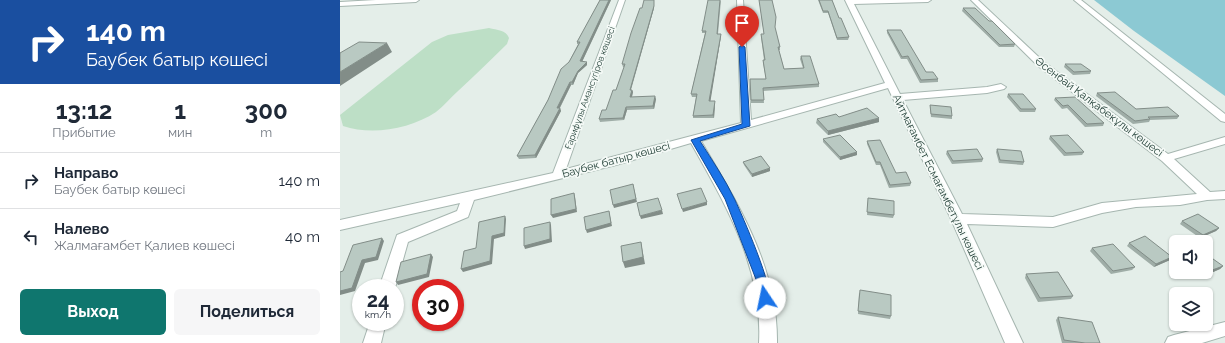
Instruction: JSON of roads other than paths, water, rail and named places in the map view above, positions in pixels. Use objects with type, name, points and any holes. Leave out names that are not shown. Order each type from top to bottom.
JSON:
[{"type":"street","points":[[340,4],[416,0]]},
{"type":"street","name":"Ғарифұлы Амансүгіров көшесі","points":[[558,175],[622,0]]},
{"type":"street","points":[[740,0],[746,126]]},
{"type":"street","points":[[848,1],[928,0]]},
{"type":"street","name":"Әсенбай Қалқабекұлы көшесі","points":[[974,0],[1041,64],[1166,158],[1207,196]]},
{"type":"street","points":[[1077,0],[1225,119]]},
{"type":"street","name":"Айтмағамбет Есмағамбетұлы көшесі","points":[[848,1],[889,84],[898,97],[958,219],[1014,343]]},
{"type":"street","name":"Баубек батыр көшесі","points":[[340,225],[469,197],[695,140],[889,84]]},
{"type":"street","points":[[898,97],[987,90],[1001,87]]},
{"type":"street","points":[[695,140],[730,199],[762,282],[770,329],[768,343]]},
{"type":"street","points":[[1166,158],[1225,140]]},
{"type":"street","points":[[958,219],[1053,222],[1102,208],[1136,203],[1180,201],[1207,196],[1225,195]]},
{"type":"street","points":[[390,279],[402,239],[414,232],[463,214],[469,197]]},
{"type":"street","points":[[1174,343],[1225,329]]},
{"type":"street","points":[[372,343],[375,331]]},
{"type":"water","points":[[1094,0],[1225,0],[1225,96],[1134,31]]}]
